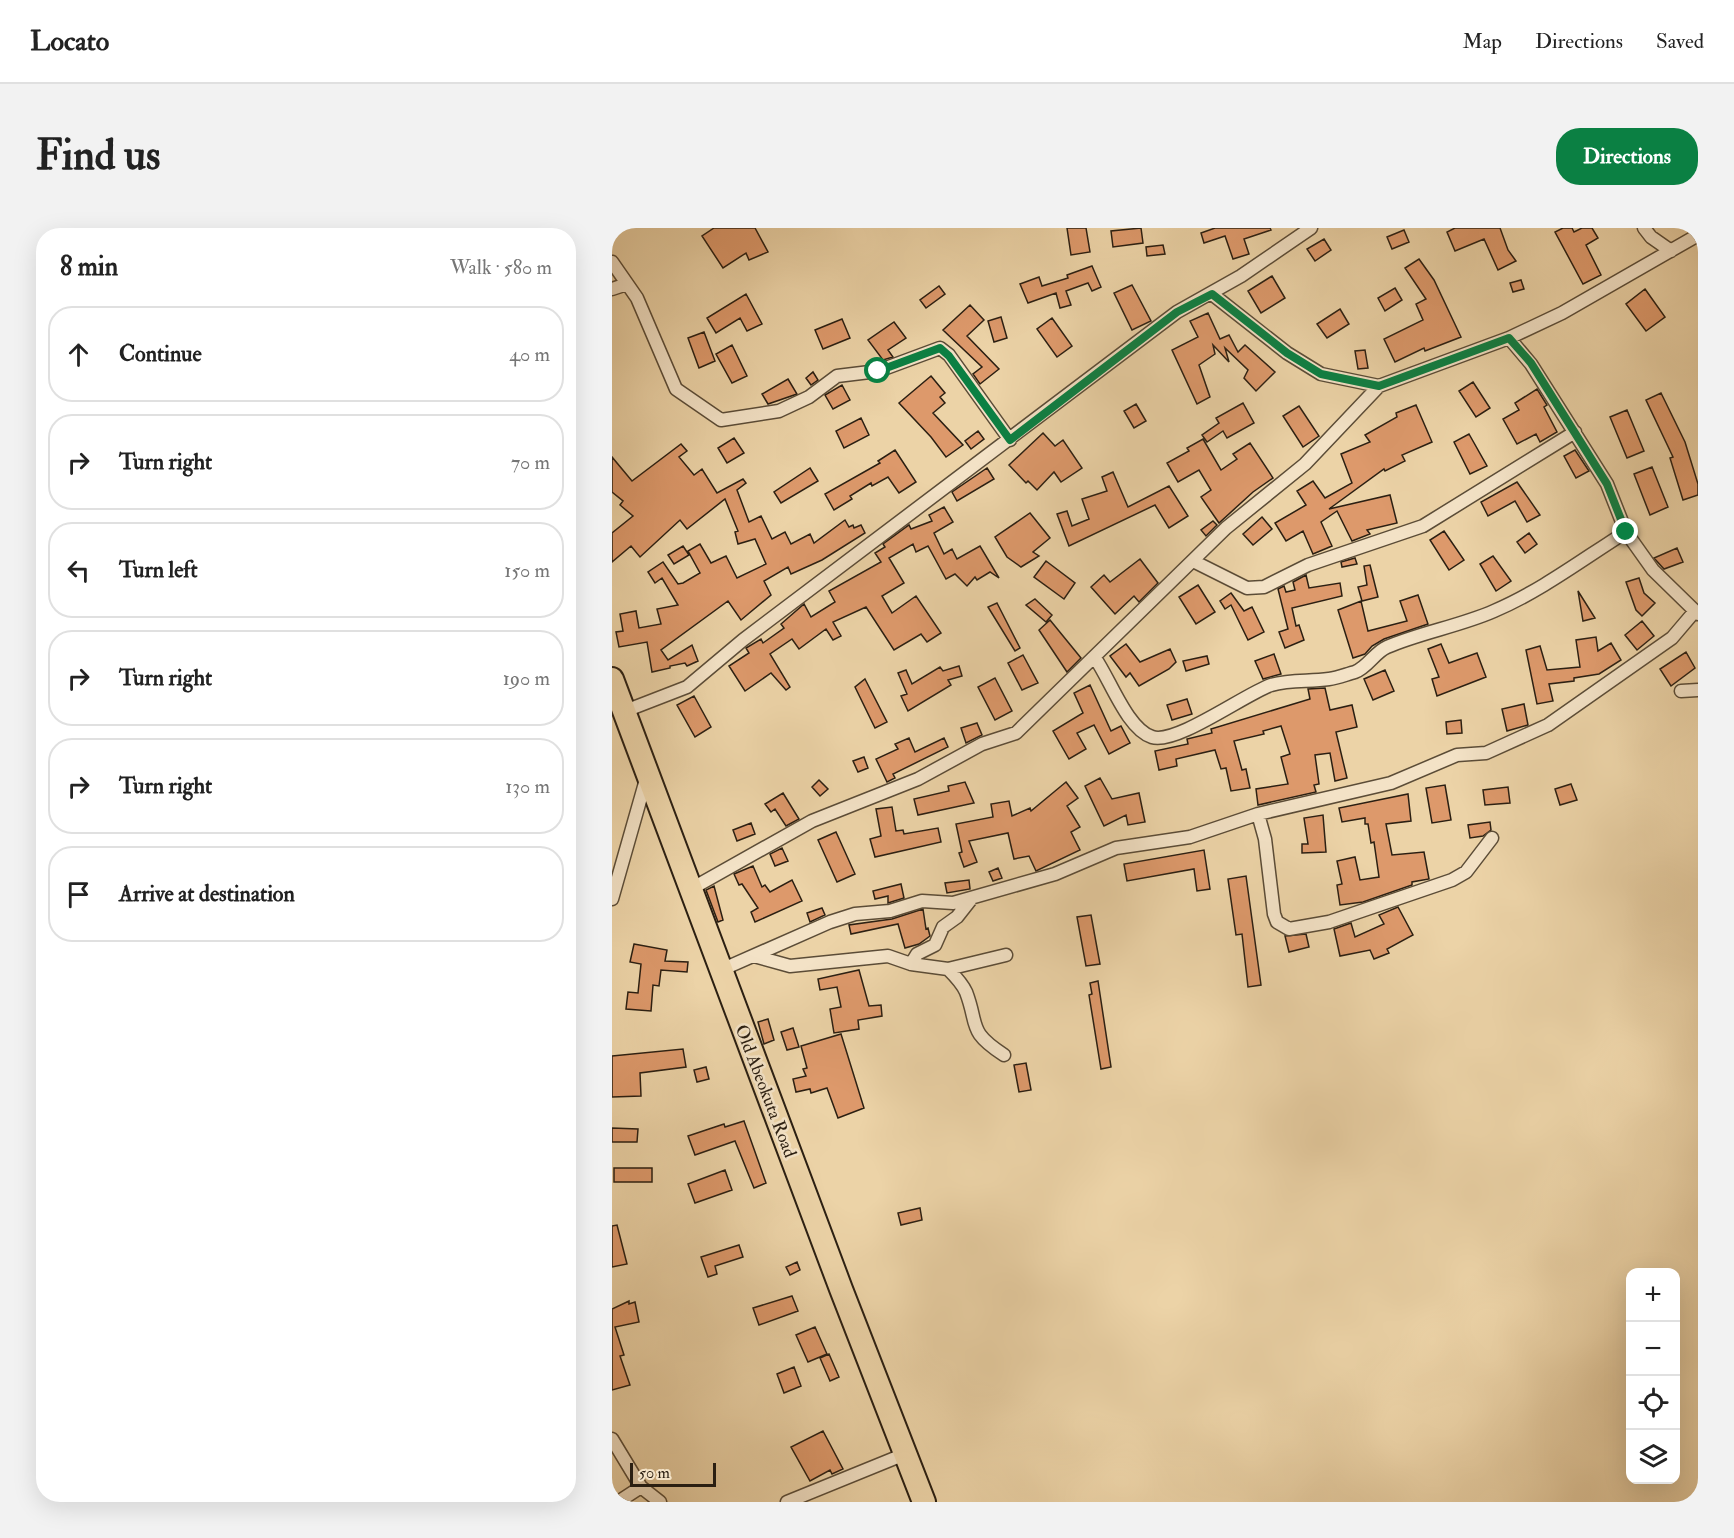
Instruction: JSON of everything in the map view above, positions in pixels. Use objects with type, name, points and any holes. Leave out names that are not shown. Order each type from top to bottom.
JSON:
[{"type":"highway","name":"Old Abeokuta Road","points":[[612,679],[924,1502]]},
{"type":"street","points":[[625,711],[687,687],[769,621],[1177,312],[1212,294],[1311,228]]},
{"type":"street","points":[[1644,228],[1651,237],[1671,250]]},
{"type":"street","points":[[691,889],[812,821],[918,780],[982,744],[1016,733],[1226,528],[1305,464],[1379,386],[1509,338],[1562,313],[1698,235]]},
{"type":"street","points":[[612,262],[637,298],[676,389],[721,420],[779,411],[809,397],[837,376],[878,371],[940,348],[949,356],[1010,440]]},
{"type":"street","points":[[612,289],[627,284]]},
{"type":"street","points":[[1212,294],[1287,353],[1321,374],[1379,386]]},
{"type":"street","points":[[721,970],[855,914],[890,911],[922,901],[953,903],[1054,874],[1116,848],[1190,837],[1258,814],[1391,783],[1457,754],[1486,753],[1548,725],[1672,638],[1697,612],[1653,570],[1626,532],[1607,484],[1531,363],[1509,338]]},
{"type":"street","points":[[1194,561],[1247,588],[1264,587],[1308,565],[1422,526],[1575,432]]},
{"type":"street","points":[[1095,658],[1125,712],[1138,728],[1153,738],[1161,738],[1192,727],[1270,686],[1300,679],[1330,679],[1359,670],[1384,648],[1493,612],[1528,596],[1626,532]]},
{"type":"street","points":[[1681,692],[1698,690]]},
{"type":"street","points":[[612,898],[648,772]]},
{"type":"street","points":[[1258,814],[1271,878],[1271,905],[1277,922],[1289,929],[1329,922],[1452,880],[1466,872],[1492,838]]},
{"type":"street","points":[[911,964],[917,954],[935,945],[943,927],[957,917],[972,898]]},
{"type":"street","points":[[754,956],[790,966],[888,956],[911,964],[948,969],[1006,955]]},
{"type":"street","points":[[948,969],[965,990],[974,1027],[989,1045],[1004,1055]]},
{"type":"street","points":[[612,1439],[641,1487],[660,1502]]},
{"type":"street","points":[[787,1502],[905,1454]]},
{"type":"street","points":[[618,1502],[641,1487]]},
{"type":"building","points":[[714,228],[755,228],[768,252],[749,260],[746,253],[723,268],[702,236]]},
{"type":"building","points":[[1067,228],[1086,228],[1090,252],[1071,255]]},
{"type":"building","points":[[1141,228],[1143,243],[1113,247],[1111,231]]},
{"type":"building","points":[[1215,228],[1270,228],[1271,230],[1244,239],[1249,254],[1233,259],[1225,236],[1204,243],[1201,233]]},
{"type":"building","points":[[1455,228],[1500,228],[1508,250],[1516,261],[1498,270],[1484,239],[1455,251],[1447,232]]},
{"type":"building","points":[[1563,228],[1572,228],[1574,232],[1582,228],[1592,228],[1598,238],[1586,245],[1601,275],[1583,284],[1555,232]]},
{"type":"building","points":[[1404,230],[1409,242],[1392,249],[1387,237]]},
{"type":"building","points":[[1324,239],[1331,250],[1315,261],[1307,249]]},
{"type":"building","points":[[1163,245],[1165,254],[1147,256],[1146,247]]},
{"type":"building","points":[[1419,259],[1434,280],[1461,337],[1425,351],[1424,348],[1395,362],[1384,339],[1423,320],[1416,304],[1426,299],[1405,268]]},
{"type":"building","points":[[1092,266],[1101,287],[1092,291],[1088,283],[1066,291],[1071,305],[1060,308],[1056,293],[1028,303],[1020,284],[1039,277],[1042,286],[1068,278],[1067,275]]},
{"type":"building","points":[[1272,276],[1285,298],[1261,313],[1248,291]]},
{"type":"building","points":[[1521,280],[1524,289],[1513,292],[1510,283]]},
{"type":"building","points":[[1132,285],[1151,321],[1132,330],[1114,293]]},
{"type":"building","points":[[939,286],[945,294],[926,308],[920,300]]},
{"type":"building","points":[[1395,288],[1402,300],[1385,311],[1378,298]]},
{"type":"building","points":[[1645,289],[1665,317],[1646,331],[1626,304]]},
{"type":"building","points":[[746,294],[762,324],[747,331],[740,318],[716,333],[707,318]]},
{"type":"building","points":[[970,305],[984,320],[967,336],[999,369],[980,384],[973,374],[982,367],[943,330]]},
{"type":"building","points":[[1340,309],[1349,324],[1327,338],[1317,324]]},
{"type":"building","points":[[1208,313],[1220,339],[1229,335],[1238,352],[1245,345],[1275,372],[1256,391],[1244,378],[1248,370],[1225,348],[1229,362],[1213,345],[1215,354],[1199,365],[1210,397],[1197,404],[1172,350],[1198,337],[1190,321]]},
{"type":"building","points":[[1001,317],[1007,338],[994,342],[988,321]]},
{"type":"building","points":[[1052,318],[1072,346],[1057,357],[1037,329]]},
{"type":"building","points":[[842,319],[850,338],[823,349],[815,330]]},
{"type":"building","points":[[894,322],[906,338],[888,350],[893,357],[883,360],[868,340]]},
{"type":"building","points":[[704,332],[715,361],[699,368],[688,338]]},
{"type":"building","points":[[732,345],[747,376],[732,383],[716,354]]},
{"type":"building","points":[[1365,350],[1368,368],[1358,369],[1355,351]]},
{"type":"building","points":[[813,372],[818,380],[811,385],[806,378]]},
{"type":"building","points":[[931,376],[945,393],[940,397],[945,403],[933,413],[963,445],[946,457],[931,437],[899,403]]},
{"type":"building","points":[[788,379],[797,394],[768,404],[762,394]]},
{"type":"building","points":[[1473,382],[1490,408],[1476,417],[1459,391]]},
{"type":"building","points":[[842,385],[850,400],[833,409],[825,395]]},
{"type":"building","points":[[1537,389],[1547,405],[1544,407],[1557,432],[1540,442],[1536,434],[1517,444],[1503,419],[1519,410],[1515,403]]},
{"type":"building","points":[[1661,393],[1685,442],[1698,484],[1698,495],[1683,500],[1670,458],[1673,457],[1646,400]]},
{"type":"building","points":[[1243,403],[1254,423],[1227,438],[1223,431],[1207,442],[1202,435],[1219,423],[1216,418]]},
{"type":"building","points":[[1136,404],[1146,421],[1134,428],[1124,411]]},
{"type":"building","points":[[1416,405],[1432,442],[1402,455],[1405,461],[1385,471],[1384,469],[1329,509],[1390,495],[1397,523],[1367,530],[1370,534],[1352,541],[1337,511],[1321,522],[1332,546],[1313,554],[1303,531],[1286,541],[1275,523],[1306,505],[1297,491],[1313,481],[1325,498],[1352,483],[1341,454],[1370,442],[1365,435],[1397,417],[1396,413]]},
{"type":"building","points":[[1299,406],[1319,436],[1303,447],[1283,416]]},
{"type":"building","points":[[1627,410],[1644,451],[1627,458],[1610,417]]},
{"type":"building","points":[[861,418],[869,435],[844,448],[836,431]]},
{"type":"building","points":[[978,431],[984,439],[971,449],[965,441]]},
{"type":"building","points":[[1043,433],[1055,446],[1063,440],[1082,468],[1061,482],[1054,472],[1037,490],[1028,481],[1026,483],[1009,465]]},
{"type":"building","points":[[1469,434],[1487,466],[1470,474],[1454,442]]},
{"type":"building","points":[[734,438],[744,453],[727,463],[718,448]]},
{"type":"building","points":[[1203,439],[1221,470],[1237,459],[1233,454],[1250,443],[1273,478],[1253,492],[1219,523],[1201,497],[1211,490],[1199,470],[1178,482],[1167,463],[1189,451],[1187,448]]},
{"type":"building","points":[[681,444],[687,451],[679,457],[694,475],[702,469],[717,493],[743,479],[746,483],[737,490],[749,522],[761,516],[772,539],[785,532],[791,544],[810,534],[814,543],[845,520],[849,527],[853,525],[854,528],[861,525],[865,533],[822,560],[791,574],[788,567],[764,581],[771,595],[741,620],[728,601],[661,650],[668,660],[692,645],[698,661],[687,666],[685,663],[652,672],[647,642],[619,647],[616,632],[623,631],[620,614],[636,611],[639,628],[661,624],[657,609],[678,605],[662,578],[655,583],[648,572],[663,562],[678,584],[683,583],[700,573],[688,551],[700,544],[711,563],[726,556],[737,578],[766,564],[755,539],[738,544],[735,532],[738,531],[725,499],[687,529],[680,520],[640,557],[631,546],[612,562],[612,533],[633,516],[620,505],[623,501],[612,492],[612,457],[632,481]]},
{"type":"building","points":[[895,450],[916,482],[899,493],[888,477],[872,486],[871,483],[850,496],[852,499],[834,510],[825,494],[880,463],[878,461]]},
{"type":"building","points":[[1575,450],[1589,471],[1576,478],[1564,456]]},
{"type":"building","points":[[1652,467],[1668,507],[1650,515],[1634,474]]},
{"type":"building","points":[[810,468],[818,481],[781,503],[774,492]]},
{"type":"building","points":[[987,468],[994,479],[957,501],[952,492]]},
{"type":"building","points":[[1113,472],[1128,507],[1169,486],[1188,516],[1169,528],[1155,505],[1069,546],[1057,514],[1067,511],[1072,526],[1089,519],[1082,499],[1107,491],[1102,477]]},
{"type":"building","points":[[1517,482],[1540,515],[1527,522],[1515,501],[1488,516],[1481,502]]},
{"type":"building","points":[[944,507],[953,522],[934,533],[944,554],[952,549],[957,559],[980,546],[999,578],[990,572],[977,580],[975,577],[967,586],[955,574],[946,579],[928,546],[916,552],[913,544],[889,558],[904,583],[882,596],[892,613],[916,596],[941,633],[927,642],[921,634],[894,650],[866,607],[833,622],[841,636],[833,640],[826,629],[799,649],[792,639],[770,654],[790,687],[786,690],[771,673],[745,691],[729,666],[749,653],[746,648],[761,639],[763,643],[784,628],[781,624],[804,604],[811,617],[835,602],[829,591],[881,562],[875,553],[885,547],[883,544],[909,525],[911,529],[932,521],[929,515]]},
{"type":"building","points":[[1030,513],[1050,538],[1033,552],[1039,556],[1021,567],[1007,557],[995,537]]},
{"type":"building","points":[[1262,517],[1272,529],[1253,545],[1243,534]]},
{"type":"building","points":[[1213,521],[1217,525],[1206,536],[1201,530]]},
{"type":"building","points":[[1444,531],[1464,560],[1449,570],[1430,540]]},
{"type":"building","points":[[1529,533],[1537,544],[1525,553],[1517,542]]},
{"type":"building","points":[[683,546],[689,555],[674,564],[668,555]]},
{"type":"building","points":[[1677,548],[1683,562],[1664,569],[1654,558]]},
{"type":"building","points":[[1493,556],[1511,581],[1496,591],[1480,564]]},
{"type":"building","points":[[1355,558],[1357,564],[1342,567],[1341,562]]},
{"type":"building","points":[[1140,559],[1158,583],[1139,602],[1134,596],[1115,614],[1091,587],[1104,575],[1110,582]]},
{"type":"building","points":[[1046,561],[1075,583],[1064,599],[1034,577]]},
{"type":"building","points":[[1370,565],[1378,597],[1362,601],[1358,587],[1367,585],[1364,566]]},
{"type":"building","points":[[1306,575],[1309,588],[1340,583],[1342,596],[1292,608],[1296,626],[1299,625],[1304,640],[1285,648],[1279,632],[1288,629],[1278,589],[1284,586],[1286,592],[1295,590],[1293,582]]},
{"type":"building","points":[[1639,578],[1644,593],[1655,603],[1642,616],[1636,610],[1626,582]]},
{"type":"building","points":[[1198,585],[1215,612],[1196,624],[1179,597]]},
{"type":"building","points":[[1578,591],[1595,618],[1583,621]]},
{"type":"building","points":[[1231,593],[1244,611],[1252,607],[1264,632],[1248,640],[1231,605],[1225,609],[1220,601]]},
{"type":"building","points":[[1418,595],[1428,624],[1384,639],[1372,646],[1365,654],[1353,658],[1338,610],[1361,601],[1368,631],[1407,621],[1400,601]]},
{"type":"building","points":[[1035,599],[1052,615],[1046,622],[1026,605]]},
{"type":"building","points":[[997,603],[1020,648],[1015,651],[988,607]]},
{"type":"building","points":[[1050,620],[1081,658],[1067,672],[1039,630]]},
{"type":"building","points":[[1642,621],[1654,636],[1637,650],[1625,635]]},
{"type":"building","points":[[1596,637],[1598,651],[1611,643],[1621,660],[1599,674],[1574,678],[1574,681],[1549,684],[1553,701],[1537,704],[1526,650],[1540,646],[1547,670],[1580,667],[1576,640]]},
{"type":"building","points":[[1126,644],[1140,662],[1170,649],[1176,662],[1169,669],[1139,686],[1130,673],[1126,677],[1110,656]]},
{"type":"building","points":[[1441,644],[1449,663],[1477,653],[1486,677],[1437,696],[1432,679],[1439,677],[1428,649]]},
{"type":"building","points":[[1686,652],[1695,668],[1671,686],[1660,669]]},
{"type":"building","points":[[1274,654],[1281,674],[1263,679],[1255,661]]},
{"type":"building","points":[[1023,655],[1038,683],[1022,690],[1008,663]]},
{"type":"building","points":[[1207,656],[1209,664],[1186,671],[1183,661]]},
{"type":"building","points":[[959,666],[962,676],[948,680],[951,685],[908,711],[901,696],[907,694],[898,673],[906,670],[912,684],[940,667],[943,671]]},
{"type":"building","points":[[1385,670],[1394,691],[1373,700],[1364,679]]},
{"type":"building","points":[[995,678],[1012,711],[995,720],[978,687]]},
{"type":"building","points":[[865,679],[887,722],[875,728],[855,687]]},
{"type":"building","points":[[1090,685],[1111,731],[1121,726],[1130,743],[1109,754],[1094,725],[1077,733],[1086,749],[1069,759],[1053,731],[1083,713],[1074,693]]},
{"type":"building","points":[[1325,688],[1330,710],[1352,705],[1357,727],[1336,732],[1347,778],[1335,781],[1330,753],[1315,755],[1319,784],[1314,785],[1316,792],[1258,805],[1256,789],[1288,784],[1281,757],[1290,754],[1281,726],[1263,731],[1264,734],[1234,741],[1242,770],[1246,769],[1250,788],[1231,791],[1226,768],[1221,769],[1215,750],[1176,759],[1177,766],[1159,770],[1155,751],[1188,744],[1187,739],[1212,733],[1211,729],[1310,699],[1308,689]]},
{"type":"building","points":[[694,696],[711,727],[695,737],[677,705]]},
{"type":"building","points":[[1187,699],[1192,714],[1172,720],[1167,705]]},
{"type":"building","points":[[1524,704],[1528,725],[1507,731],[1502,709]]},
{"type":"building","points":[[1461,720],[1462,733],[1447,734],[1446,722]]},
{"type":"building","points":[[977,723],[982,735],[966,743],[961,728]]},
{"type":"building","points":[[909,738],[915,752],[944,738],[948,747],[893,774],[895,778],[887,782],[876,759],[898,749],[895,744]]},
{"type":"building","points":[[864,757],[868,768],[858,772],[853,761]]},
{"type":"building","points":[[1100,778],[1112,799],[1139,793],[1145,822],[1128,825],[1126,815],[1104,826],[1085,786]]},
{"type":"building","points":[[819,780],[828,789],[820,796],[812,787]]},
{"type":"building","points":[[965,782],[974,803],[918,815],[914,799],[949,791],[948,786]]},
{"type":"building","points":[[1066,782],[1078,798],[1067,806],[1080,827],[1071,832],[1080,850],[1036,871],[1029,856],[1014,859],[1008,833],[969,841],[977,862],[964,867],[959,853],[962,852],[956,824],[993,817],[991,804],[1009,801],[1012,816],[1030,808],[1031,811]]},
{"type":"building","points":[[1571,784],[1577,800],[1560,805],[1555,789]]},
{"type":"building","points":[[1445,785],[1451,820],[1432,823],[1426,788]]},
{"type":"building","points":[[1508,787],[1510,803],[1485,805],[1483,790]]},
{"type":"building","points":[[783,793],[799,819],[786,826],[775,809],[771,812],[765,804]]},
{"type":"building","points":[[1408,794],[1411,821],[1386,824],[1392,855],[1424,852],[1429,879],[1412,882],[1412,885],[1363,902],[1340,905],[1337,885],[1342,884],[1337,861],[1355,857],[1360,880],[1379,877],[1374,842],[1371,843],[1365,818],[1342,822],[1339,808]]},
{"type":"building","points":[[892,807],[896,831],[903,830],[904,834],[938,828],[941,842],[875,857],[870,839],[881,836],[876,809]]},
{"type":"building","points":[[1323,815],[1326,852],[1302,853],[1302,844],[1308,844],[1304,818]]},
{"type":"building","points":[[1490,822],[1491,830],[1483,836],[1470,838],[1468,825]]},
{"type":"building","points":[[751,823],[755,834],[737,841],[733,830]]},
{"type":"building","points":[[836,832],[855,874],[837,882],[818,840]]},
{"type":"building","points":[[782,848],[788,861],[775,866],[770,854]]},
{"type":"building","points":[[1204,850],[1210,889],[1197,891],[1194,869],[1127,881],[1124,864]]},
{"type":"building","points":[[753,866],[762,887],[765,885],[770,892],[792,880],[802,901],[755,922],[751,912],[758,908],[742,884],[739,885],[734,874]]},
{"type":"building","points":[[998,868],[1002,878],[993,881],[989,872]]},
{"type":"building","points":[[1246,876],[1261,985],[1248,987],[1242,934],[1236,935],[1228,879]]},
{"type":"building","points":[[969,880],[970,889],[947,893],[945,883]]},
{"type":"building","points":[[901,884],[904,898],[888,903],[888,896],[875,899],[873,891]]},
{"type":"building","points":[[714,886],[723,920],[718,922],[706,890]]},
{"type":"building","points":[[1398,907],[1413,935],[1387,949],[1389,953],[1374,959],[1370,950],[1340,956],[1334,929],[1351,923],[1355,937],[1384,924],[1379,915]]},
{"type":"building","points":[[822,908],[825,915],[810,922],[807,913]]},
{"type":"building","points":[[923,909],[926,929],[928,928],[930,936],[919,944],[905,948],[898,924],[851,934],[849,925],[892,919]]},
{"type":"building","points":[[1091,915],[1100,964],[1086,966],[1077,917]]},
{"type":"building","points":[[1306,934],[1309,947],[1289,952],[1285,936]]},
{"type":"building","points":[[634,944],[667,950],[665,961],[688,962],[687,972],[661,970],[659,986],[653,985],[651,1011],[626,1009],[628,992],[638,993],[641,964],[630,962]]},
{"type":"building","points":[[859,970],[869,1006],[881,1005],[882,1016],[858,1020],[859,1029],[834,1033],[830,1009],[841,1007],[837,987],[820,990],[818,979]]},
{"type":"building","points":[[1098,981],[1111,1067],[1101,1069],[1089,995],[1092,994],[1090,983]]},
{"type":"building","points":[[768,1019],[774,1040],[764,1044],[758,1022]]},
{"type":"building","points":[[793,1028],[799,1047],[787,1050],[781,1032]]},
{"type":"building","points":[[841,1034],[864,1108],[838,1118],[827,1088],[811,1093],[810,1089],[796,1092],[793,1079],[806,1076],[803,1069],[807,1068],[801,1046]]},
{"type":"building","points":[[683,1049],[686,1067],[640,1073],[641,1096],[612,1097],[612,1056]]},
{"type":"building","points":[[1026,1063],[1031,1090],[1019,1092],[1014,1065]]},
{"type":"building","points":[[706,1067],[709,1079],[697,1082],[694,1070]]},
{"type":"building","points":[[744,1121],[766,1183],[754,1188],[735,1141],[695,1155],[688,1136],[724,1124],[725,1127]]},
{"type":"building","points":[[612,1128],[638,1129],[637,1142],[612,1142]]},
{"type":"building","points":[[614,1168],[652,1168],[652,1182],[614,1182]]},
{"type":"building","points":[[725,1170],[732,1190],[695,1203],[688,1184]]},
{"type":"building","points":[[920,1208],[922,1220],[901,1225],[898,1213]]},
{"type":"building","points":[[617,1225],[627,1264],[612,1267],[612,1226]]},
{"type":"building","points":[[739,1245],[743,1257],[715,1266],[717,1274],[708,1277],[701,1257]]},
{"type":"building","points":[[797,1262],[800,1270],[790,1275],[786,1267]]},
{"type":"building","points":[[792,1296],[798,1311],[759,1325],[753,1308]]},
{"type":"building","points":[[629,1301],[629,1304],[635,1302],[639,1322],[615,1327],[624,1355],[620,1356],[630,1385],[612,1390],[612,1309]]},
{"type":"building","points":[[815,1327],[827,1354],[808,1362],[796,1335]]},
{"type":"building","points":[[829,1354],[839,1377],[830,1381],[820,1358]]},
{"type":"building","points":[[794,1367],[801,1386],[784,1393],[777,1374]]},
{"type":"building","points":[[823,1431],[843,1469],[832,1474],[830,1470],[810,1481],[791,1447]]},
{"type":"route","points":[[878,371],[940,348],[949,356],[1010,440],[1177,312],[1212,294],[1287,353],[1321,374],[1379,386],[1509,338],[1531,363],[1607,484],[1626,532]]}]
